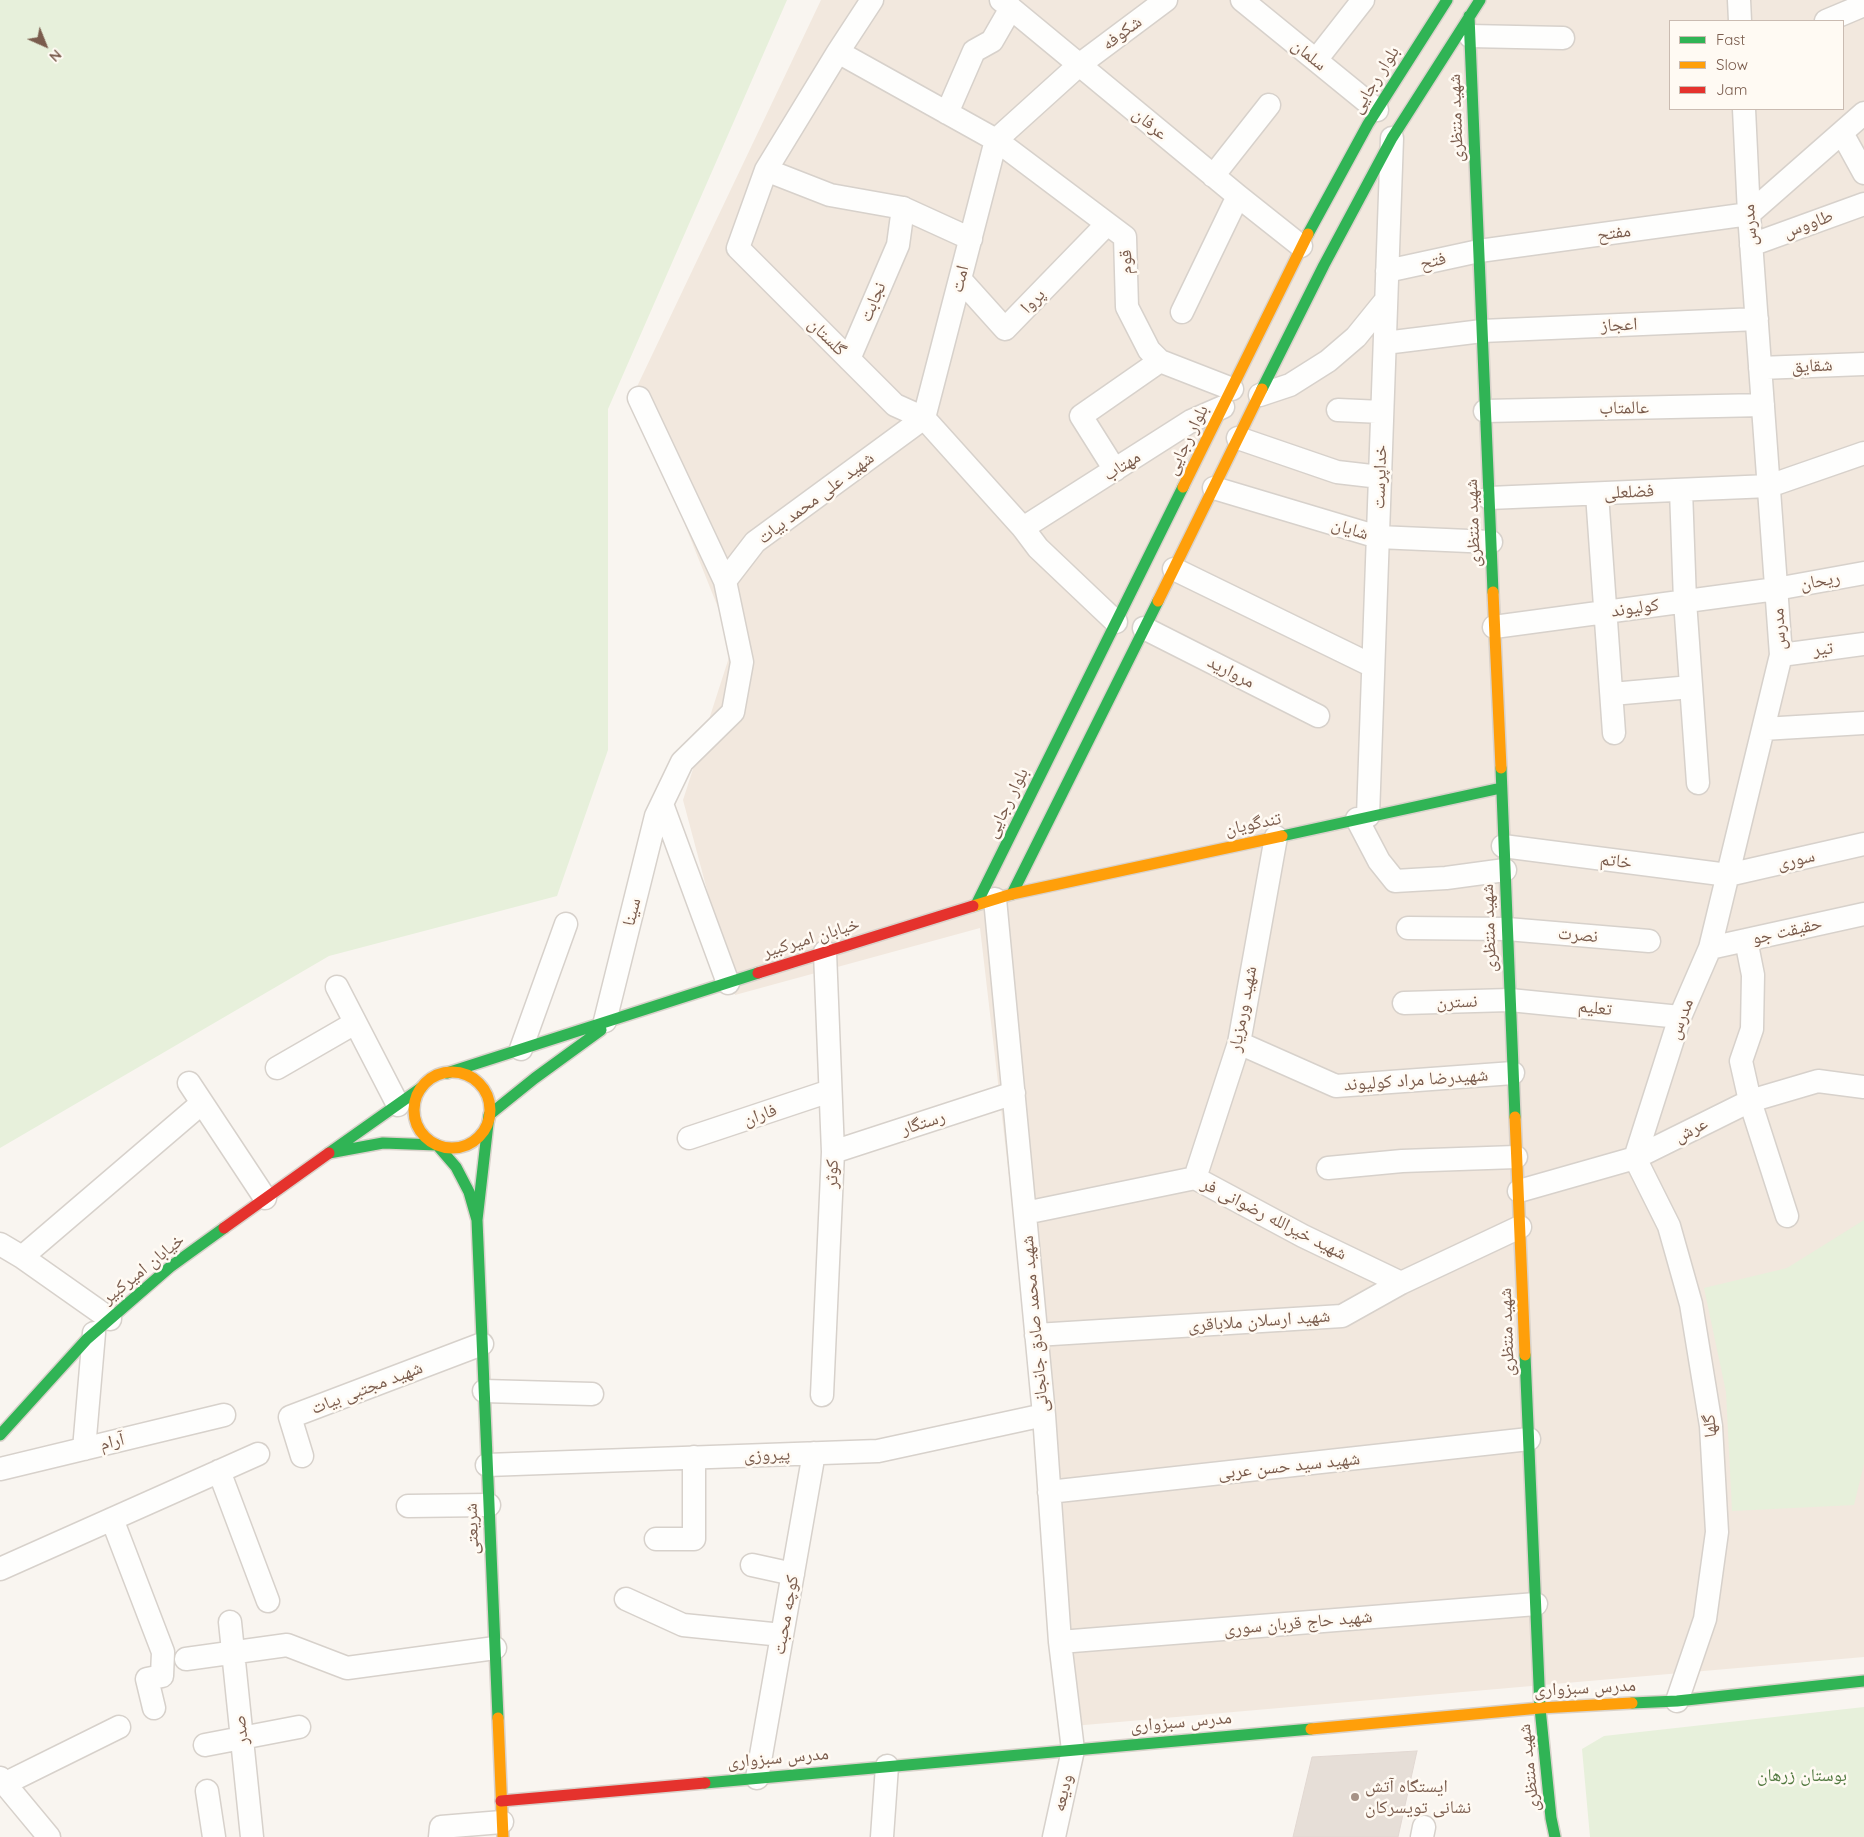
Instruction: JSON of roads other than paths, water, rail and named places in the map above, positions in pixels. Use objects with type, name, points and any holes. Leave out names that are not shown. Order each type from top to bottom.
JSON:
[{"type":"main road","name":"بلوار رجایی","points":[[994,899],[1144,628],[1260,395],[1377,110],[1446,0]]},
{"type":"main road","name":"بلوار رجایی","points":[[994,899],[1116,622],[1301,246],[1335,213],[1392,138],[1470,26],[1480,0]]},
{"type":"main road","name":"شهید منتظری","points":[[1470,26],[1540,1708],[1551,1818],[1555,1837]]},
{"type":"main road","name":"تندگویان","points":[[994,899],[1501,788]]},
{"type":"main road","name":"خیابان امیرکبیر","points":[[446,1073],[994,899]]},
{"type":"main road","points":[[329,1153],[383,1143],[457,1148],[475,1140],[487,1124],[489,1115],[613,1019]]},
{"type":"main road","points":[[446,1073],[456,1073],[474,1080],[482,1087],[486,1095],[489,1115],[477,1220],[470,1192],[456,1167],[438,1146],[422,1134],[417,1125],[414,1106],[422,1088],[437,1076],[446,1073]]},
{"type":"main road","name":"خیابان امیرکبیر","points":[[0,1435],[102,1326],[170,1267],[422,1088]]},
{"type":"main road","name":"شریعتی","points":[[477,1220],[502,1820]]},
{"type":"main road","name":"مدرس سبزواری","points":[[502,1820],[757,1778],[1540,1708],[1677,1701],[1864,1681]]},
{"type":"street","name":"گلستان","points":[[872,0],[766,170],[738,248],[895,405],[924,418],[1023,528],[1038,548],[1116,622]]},
{"type":"street","name":"سلمان","points":[[1242,0],[1377,110]]},
{"type":"street","points":[[1739,0],[1740,20]]},
{"type":"street","points":[[1316,60],[1356,2]]},
{"type":"street","name":"شکوفه","points":[[1079,65],[1153,3]]},
{"type":"street","points":[[947,113],[974,51],[992,41],[1006,4]]},
{"type":"street","name":"عرفان","points":[[1006,4],[1213,176],[1301,246]]},
{"type":"street","points":[[1828,20],[1864,5]]},
{"type":"street","points":[[1470,26],[1563,38]]},
{"type":"street","points":[[838,52],[996,140],[1079,65]]},
{"type":"street","points":[[1213,176],[1269,105]]},
{"type":"street","name":"مدرس","points":[[1635,1158],[1680,1017],[1710,948],[1782,655],[1751,245],[1744,110]]},
{"type":"street","points":[[1749,214],[1864,113]]},
{"type":"street","points":[[1842,133],[1864,173]]},
{"type":"street","name":"خداپرست","points":[[1362,818],[1373,666],[1392,138]]},
{"type":"street","name":"قوم","points":[[996,140],[1125,237],[1127,307],[1149,350],[1160,362]]},
{"type":"street","name":"امت","points":[[924,418],[996,140]]},
{"type":"street","points":[[766,170],[830,195],[903,208],[971,239]]},
{"type":"street","points":[[1182,312],[1238,196]]},
{"type":"street","name":"طاووس","points":[[1751,245],[1864,204]]},
{"type":"street","name":"نجابت","points":[[849,359],[898,245],[903,208]]},
{"type":"street","name":"مفتح","points":[[1479,251],[1749,214]]},
{"type":"street","name":"پروا","points":[[960,280],[1005,329],[1107,224]]},
{"type":"street","name":"فتح","points":[[1387,271],[1479,251]]},
{"type":"street","points":[[1260,395],[1290,385],[1328,361],[1356,337],[1386,300]]},
{"type":"street","name":"اعجاز","points":[[1385,343],[1482,332],[1757,319]]},
{"type":"street","points":[[1115,470],[1080,416],[1160,362],[1227,398]]},
{"type":"street","name":"شقایق","points":[[1760,368],[1864,364]]},
{"type":"street","points":[[639,398],[725,581],[742,662],[734,712],[682,762],[662,804],[728,983]]},
{"type":"street","name":"مهتاب","points":[[1023,528],[1227,398]]},
{"type":"street","name":"عالمتاب","points":[[1485,411],[1763,404]]},
{"type":"street","points":[[1338,410],[1382,412]]},
{"type":"street","name":"شهید علی محمد بیات","points":[[725,581],[755,542],[924,418]]},
{"type":"street","points":[[1238,438],[1337,472],[1380,477]]},
{"type":"street","name":"فضلعلی","points":[[1489,498],[1769,486],[1864,453]]},
{"type":"street","name":"شایان","points":[[1214,488],[1378,537],[1491,542]]},
{"type":"street","points":[[1682,490],[1685,601],[1698,782]]},
{"type":"street","points":[[1597,494],[1614,733]]},
{"type":"street","points":[[1174,568],[1373,666]]},
{"type":"street","name":"ریحان","points":[[1776,589],[1864,573]]},
{"type":"street","name":"کولیوند","points":[[1494,627],[1776,589]]},
{"type":"street","name":"مروارید","points":[[1144,628],[1318,716]]},
{"type":"street","name":"تیر","points":[[1782,655],[1864,644]]},
{"type":"street","points":[[1612,694],[1691,687]]},
{"type":"street","points":[[1763,729],[1864,722]]},
{"type":"street","name":"سینا","points":[[613,1019],[656,816],[662,804]]},
{"type":"street","points":[[1362,818],[1379,860],[1395,881],[1446,878],[1505,870]]},
{"type":"street","name":"شهید ورمزیار","points":[[1195,1178],[1239,1044],[1276,836]]},
{"type":"street","name":"سوری","points":[[1728,875],[1864,844]]},
{"type":"street","name":"خاتم","points":[[1504,846],[1728,875]]},
{"type":"street","name":"شهید محمد صادق جانجانی","points":[[994,899],[1044,1415],[1060,1642],[1073,1750]]},
{"type":"street","name":"حقیقت جو","points":[[1710,948],[1864,914]]},
{"type":"street","points":[[520,1049],[566,924]]},
{"type":"street","points":[[1408,928],[1507,928]]},
{"type":"street","name":"نصرت","points":[[1507,928],[1649,941]]},
{"type":"street","points":[[1746,940],[1753,975],[1752,1029],[1741,1061],[1750,1100],[1787,1216]]},
{"type":"street","name":"کوثر","points":[[822,1395],[833,1152],[825,952]]},
{"type":"street","points":[[337,987],[398,1105]]},
{"type":"street","name":"نسترن","points":[[1404,1004],[1510,1000]]},
{"type":"street","name":"تعلیم","points":[[1510,1000],[1680,1017]]},
{"type":"street","points":[[277,1068],[355,1023]]},
{"type":"street","name":"شهیدرضا مراد کولیوند","points":[[1239,1044],[1336,1086],[1513,1073]]},
{"type":"street","name":"عرش","points":[[1519,1191],[1635,1158],[1750,1100],[1818,1081],[1864,1087]]},
{"type":"street","points":[[189,1083],[266,1198]]},
{"type":"street","name":"فاران","points":[[690,1138],[830,1091]]},
{"type":"street","name":"رستگار","points":[[833,1152],[1014,1094]]},
{"type":"street","points":[[22,1257],[202,1103]]},
{"type":"street","points":[[1328,1168],[1402,1161],[1516,1157]]},
{"type":"street","name":"گلها","points":[[1635,1158],[1669,1226],[1691,1304],[1712,1426],[1717,1532],[1705,1619],[1677,1701]]},
{"type":"street","name":"شهید خیرالله رضوانی فر","points":[[1025,1213],[1195,1178],[1303,1236],[1401,1283]]},
{"type":"street","name":"شهید ارسلان ملاباقری","points":[[1036,1335],[1342,1316],[1401,1283],[1520,1227]]},
{"type":"street","points":[[0,1244],[22,1257],[102,1326],[84,1449]]},
{"type":"street","name":"شهید مجتبی بیات","points":[[302,1456],[290,1417],[482,1344]]},
{"type":"street","points":[[484,1392],[592,1394]]},
{"type":"street","name":"آرام","points":[[0,1469],[224,1415]]},
{"type":"street","name":"پیروزی","points":[[487,1465],[878,1450],[1044,1415]]},
{"type":"street","name":"شهید سید حسن عربی","points":[[1050,1492],[1529,1439]]},
{"type":"street","name":"کوچه محبت","points":[[757,1778],[814,1453]]},
{"type":"street","points":[[0,1569],[258,1454]]},
{"type":"street","points":[[656,1539],[694,1539],[694,1457]]},
{"type":"street","points":[[219,1471],[268,1601]]},
{"type":"street","points":[[408,1506],[489,1505]]},
{"type":"street","points":[[112,1519],[163,1652],[162,1676],[147,1679],[154,1708]]},
{"type":"street","points":[[752,1565],[793,1574]]},
{"type":"street","points":[[626,1599],[684,1625],[782,1635]]},
{"type":"street","name":"شهید حاج قربان سوری","points":[[1060,1642],[1536,1604]]},
{"type":"street","name":"صدر","points":[[230,1622],[252,1837]]},
{"type":"street","points":[[186,1659],[287,1645],[347,1668],[495,1648]]},
{"type":"street","points":[[49,1837],[2,1781],[119,1727]]},
{"type":"street","points":[[205,1745],[299,1727]]},
{"type":"street","name":"ودیعه","points":[[1054,1837],[1073,1750]]},
{"type":"street","points":[[882,1837],[887,1766]]},
{"type":"street","points":[[207,1791],[214,1837]]},
{"type":"street","points":[[440,1837],[441,1827],[502,1820]]},
{"type":"place","name":"ایستگاه آتش نشانی تویسرکان","points":[[1355,1797]]},
{"type":"park label","name":"بوستان زرهان","points":[[1802,1776]]}]
